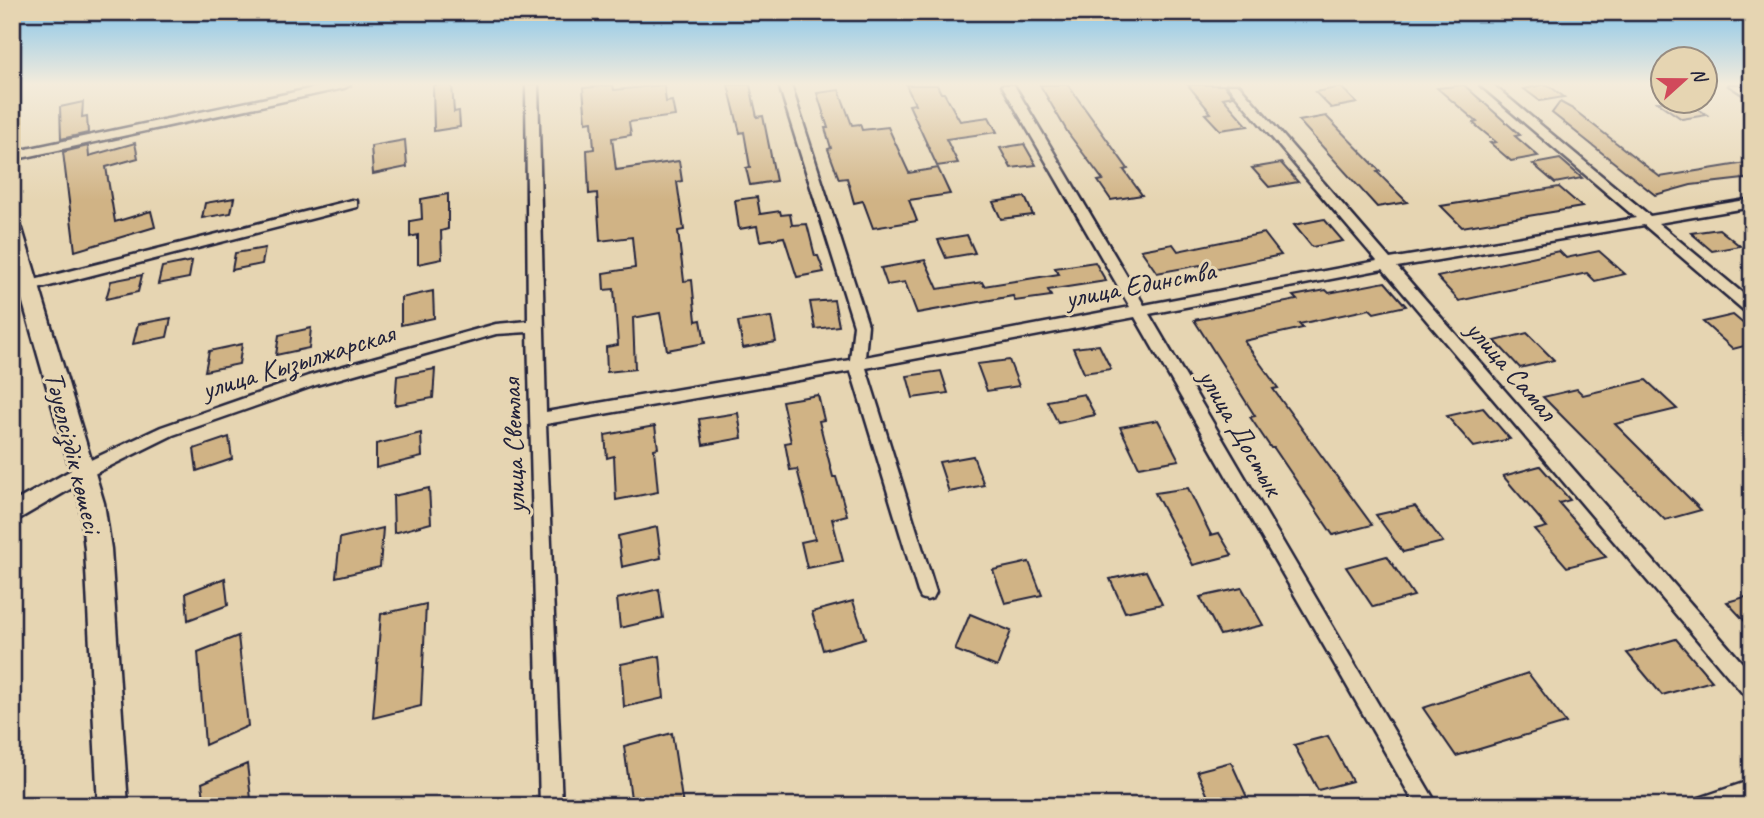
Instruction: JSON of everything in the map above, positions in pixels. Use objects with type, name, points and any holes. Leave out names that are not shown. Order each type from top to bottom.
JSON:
[{"type":"main road","name":"Тәуелсіздік көшесі","points":[[12,229],[92,503],[98,549],[113,806]]},
{"type":"street","points":[[12,156],[165,123]]},
{"type":"street","name":"улица Светлая","points":[[532,123],[535,326],[551,806]]},
{"type":"street","points":[[798,123],[861,325],[857,364],[926,592]]},
{"type":"street","name":"улица Достык","points":[[1030,123],[1428,806]]},
{"type":"street","name":"улица Самал","points":[[1266,123],[1752,689]]},
{"type":"street","points":[[1531,123],[1752,309]]},
{"type":"street","name":"улица Единства","points":[[539,419],[857,364],[1387,264],[1752,203]]},
{"type":"street","points":[[30,286],[352,204]]},
{"type":"street","name":"улица Кызылжарская","points":[[84,471],[167,431],[313,380],[496,329],[535,326]]},
{"type":"street","points":[[12,514],[84,471]]},
{"type":"street","points":[[1703,806],[1752,790]]},
{"type":"building","points":[[61,123],[87,123],[88,133],[61,139]]},
{"type":"building","points":[[434,123],[460,123],[460,127],[434,131]]},
{"type":"building","points":[[592,123],[629,123],[631,135],[612,138],[616,170],[679,161],[682,181],[677,182],[684,230],[678,231],[684,281],[692,280],[696,321],[701,320],[705,343],[667,350],[660,313],[633,318],[635,369],[607,372],[606,347],[618,345],[614,289],[604,290],[603,273],[635,268],[632,237],[600,241],[597,193],[589,194],[587,150],[594,149]]},
{"type":"building","points":[[738,123],[764,123],[776,181],[750,185],[744,132],[740,133]]},
{"type":"building","points":[[826,123],[860,124],[862,130],[888,127],[909,173],[938,168],[950,194],[909,200],[917,221],[873,228],[863,201],[854,203],[847,178],[839,179],[828,149],[831,148],[825,128],[828,128]]},
{"type":"building","points":[[917,123],[992,123],[997,132],[946,139],[958,163],[937,166]]},
{"type":"building","points":[[1062,123],[1095,123],[1128,169],[1124,170],[1142,195],[1111,200],[1098,181],[1103,180]]},
{"type":"building","points":[[1214,123],[1245,123],[1248,126],[1220,130]]},
{"type":"building","points":[[1301,123],[1333,123],[1407,202],[1377,207]]},
{"type":"building","points":[[1473,123],[1507,123],[1520,135],[1515,136],[1538,156],[1511,161],[1490,143],[1496,142]]},
{"type":"building","points":[[1565,123],[1591,123],[1660,177],[1752,162],[1752,178],[1691,185],[1655,195]]},
{"type":"building","points":[[405,140],[407,167],[373,174],[371,146]]},
{"type":"building","points":[[135,143],[138,158],[106,167],[115,222],[151,211],[155,227],[75,251],[63,152],[88,146],[89,156]]},
{"type":"building","points":[[1024,144],[1036,165],[1011,168],[1000,148]]},
{"type":"building","points":[[1560,159],[1582,178],[1555,183],[1533,164]]},
{"type":"building","points":[[1281,163],[1298,182],[1269,187],[1252,168]]},
{"type":"building","points":[[1559,187],[1582,207],[1462,227],[1441,206]]},
{"type":"building","points":[[448,194],[448,229],[441,231],[442,259],[418,264],[418,235],[410,237],[410,221],[422,219],[421,199]]},
{"type":"building","points":[[757,197],[760,214],[780,211],[781,215],[790,214],[792,225],[807,224],[815,256],[818,256],[824,272],[797,277],[784,237],[760,241],[757,226],[739,229],[735,200]]},
{"type":"building","points":[[1025,197],[1033,215],[1001,219],[993,202]]},
{"type":"building","points":[[234,198],[231,213],[202,218],[205,203]]},
{"type":"building","points":[[1324,219],[1343,241],[1312,247],[1294,225]]},
{"type":"building","points":[[1719,229],[1740,246],[1712,251],[1691,233]]},
{"type":"building","points":[[1264,233],[1281,255],[1204,271],[1200,265],[1157,273],[1141,250],[1173,244],[1178,251]]},
{"type":"building","points":[[967,235],[975,253],[946,258],[938,240]]},
{"type":"building","points":[[265,248],[262,264],[232,270],[235,253]]},
{"type":"building","points":[[1559,251],[1566,258],[1599,251],[1625,274],[1595,281],[1587,273],[1459,301],[1437,277]]},
{"type":"building","points":[[925,260],[938,289],[982,282],[984,286],[1059,274],[1055,268],[1095,262],[1106,281],[1048,290],[1051,296],[1015,301],[1013,296],[917,313],[905,282],[887,285],[881,268]]},
{"type":"building","points":[[192,261],[189,278],[158,284],[162,267]]},
{"type":"building","points":[[142,275],[138,292],[106,299],[111,281]]},
{"type":"building","points":[[1385,282],[1406,306],[1374,313],[1370,309],[1299,324],[1303,328],[1244,341],[1278,388],[1273,389],[1372,525],[1333,535],[1250,417],[1255,416],[1194,320],[1297,300],[1293,296],[1326,290],[1329,293]]},
{"type":"building","points":[[433,291],[434,318],[401,325],[401,298]]},
{"type":"building","points":[[834,300],[839,326],[815,329],[810,302]]},
{"type":"building","points":[[1733,315],[1752,331],[1752,344],[1733,349],[1703,322]]},
{"type":"building","points":[[771,317],[776,342],[743,348],[738,322]]},
{"type":"building","points":[[171,318],[167,337],[133,344],[138,324]]},
{"type":"building","points":[[311,328],[309,348],[276,355],[279,335]]},
{"type":"building","points":[[1527,333],[1554,360],[1520,368],[1495,341]]},
{"type":"building","points":[[242,344],[239,364],[205,371],[209,351]]},
{"type":"building","points":[[1099,345],[1111,369],[1084,373],[1073,348]]},
{"type":"building","points":[[1009,360],[1019,386],[987,391],[977,364]]},
{"type":"building","points":[[435,369],[433,398],[395,405],[397,376]]},
{"type":"building","points":[[941,371],[948,393],[913,398],[907,376]]},
{"type":"building","points":[[1646,380],[1677,409],[1615,424],[1701,510],[1665,520],[1543,397],[1577,389],[1583,395]]},
{"type":"building","points":[[1084,394],[1095,415],[1058,423],[1047,401]]},
{"type":"building","points":[[818,395],[824,420],[819,421],[833,477],[836,477],[847,515],[832,519],[843,561],[807,568],[801,542],[815,539],[797,469],[790,470],[785,443],[791,442],[782,401]]},
{"type":"building","points":[[1483,408],[1510,439],[1474,447],[1447,416]]},
{"type":"building","points":[[738,413],[742,438],[703,445],[699,419]]},
{"type":"building","points":[[1158,420],[1179,460],[1139,467],[1120,427]]},
{"type":"building","points":[[655,426],[658,492],[616,500],[614,456],[607,458],[605,435]]},
{"type":"building","points":[[421,433],[422,457],[376,468],[376,444]]},
{"type":"building","points":[[229,437],[232,459],[197,471],[194,449]]},
{"type":"building","points":[[973,456],[984,485],[949,492],[939,462]]},
{"type":"building","points":[[1540,466],[1570,500],[1559,503],[1606,557],[1567,567],[1535,530],[1547,527],[1503,476]]},
{"type":"building","points":[[429,488],[431,523],[394,533],[393,496]]},
{"type":"building","points":[[1188,488],[1211,535],[1219,533],[1232,555],[1193,565],[1155,493]]},
{"type":"building","points":[[1415,506],[1443,542],[1403,552],[1376,515]]},
{"type":"building","points":[[657,527],[661,558],[622,567],[618,536]]},
{"type":"building","points":[[383,528],[380,567],[336,577],[340,538]]},
{"type":"building","points":[[1387,556],[1414,596],[1373,607],[1346,567]]},
{"type":"building","points":[[1029,562],[1042,595],[1005,603],[993,570]]},
{"type":"building","points":[[1146,571],[1162,604],[1125,612],[1110,579]]},
{"type":"building","points":[[225,578],[228,605],[188,620],[186,593]]},
{"type":"building","points":[[1242,588],[1263,625],[1220,635],[1200,597]]},
{"type":"building","points":[[659,589],[663,618],[620,628],[617,599]]},
{"type":"building","points":[[1752,595],[1752,629],[1727,602]]},
{"type":"building","points":[[853,601],[865,638],[823,650],[812,612]]},
{"type":"building","points":[[426,604],[421,706],[373,718],[381,614]]},
{"type":"building","points":[[970,614],[1011,631],[997,667],[955,650]]},
{"type":"building","points":[[238,636],[248,726],[205,745],[198,652]]},
{"type":"building","points":[[1676,639],[1712,681],[1662,695],[1627,653]]},
{"type":"building","points":[[660,656],[664,698],[624,707],[621,664]]},
{"type":"building","points":[[1528,673],[1566,723],[1456,756],[1423,708]]},
{"type":"building","points":[[672,733],[683,806],[632,806],[624,746]]},
{"type":"building","points":[[1328,736],[1352,781],[1318,790],[1294,745]]},
{"type":"building","points":[[1231,762],[1251,806],[1212,806],[1197,771]]},
{"type":"building","points":[[247,764],[251,799],[236,806],[205,806],[202,783]]}]
